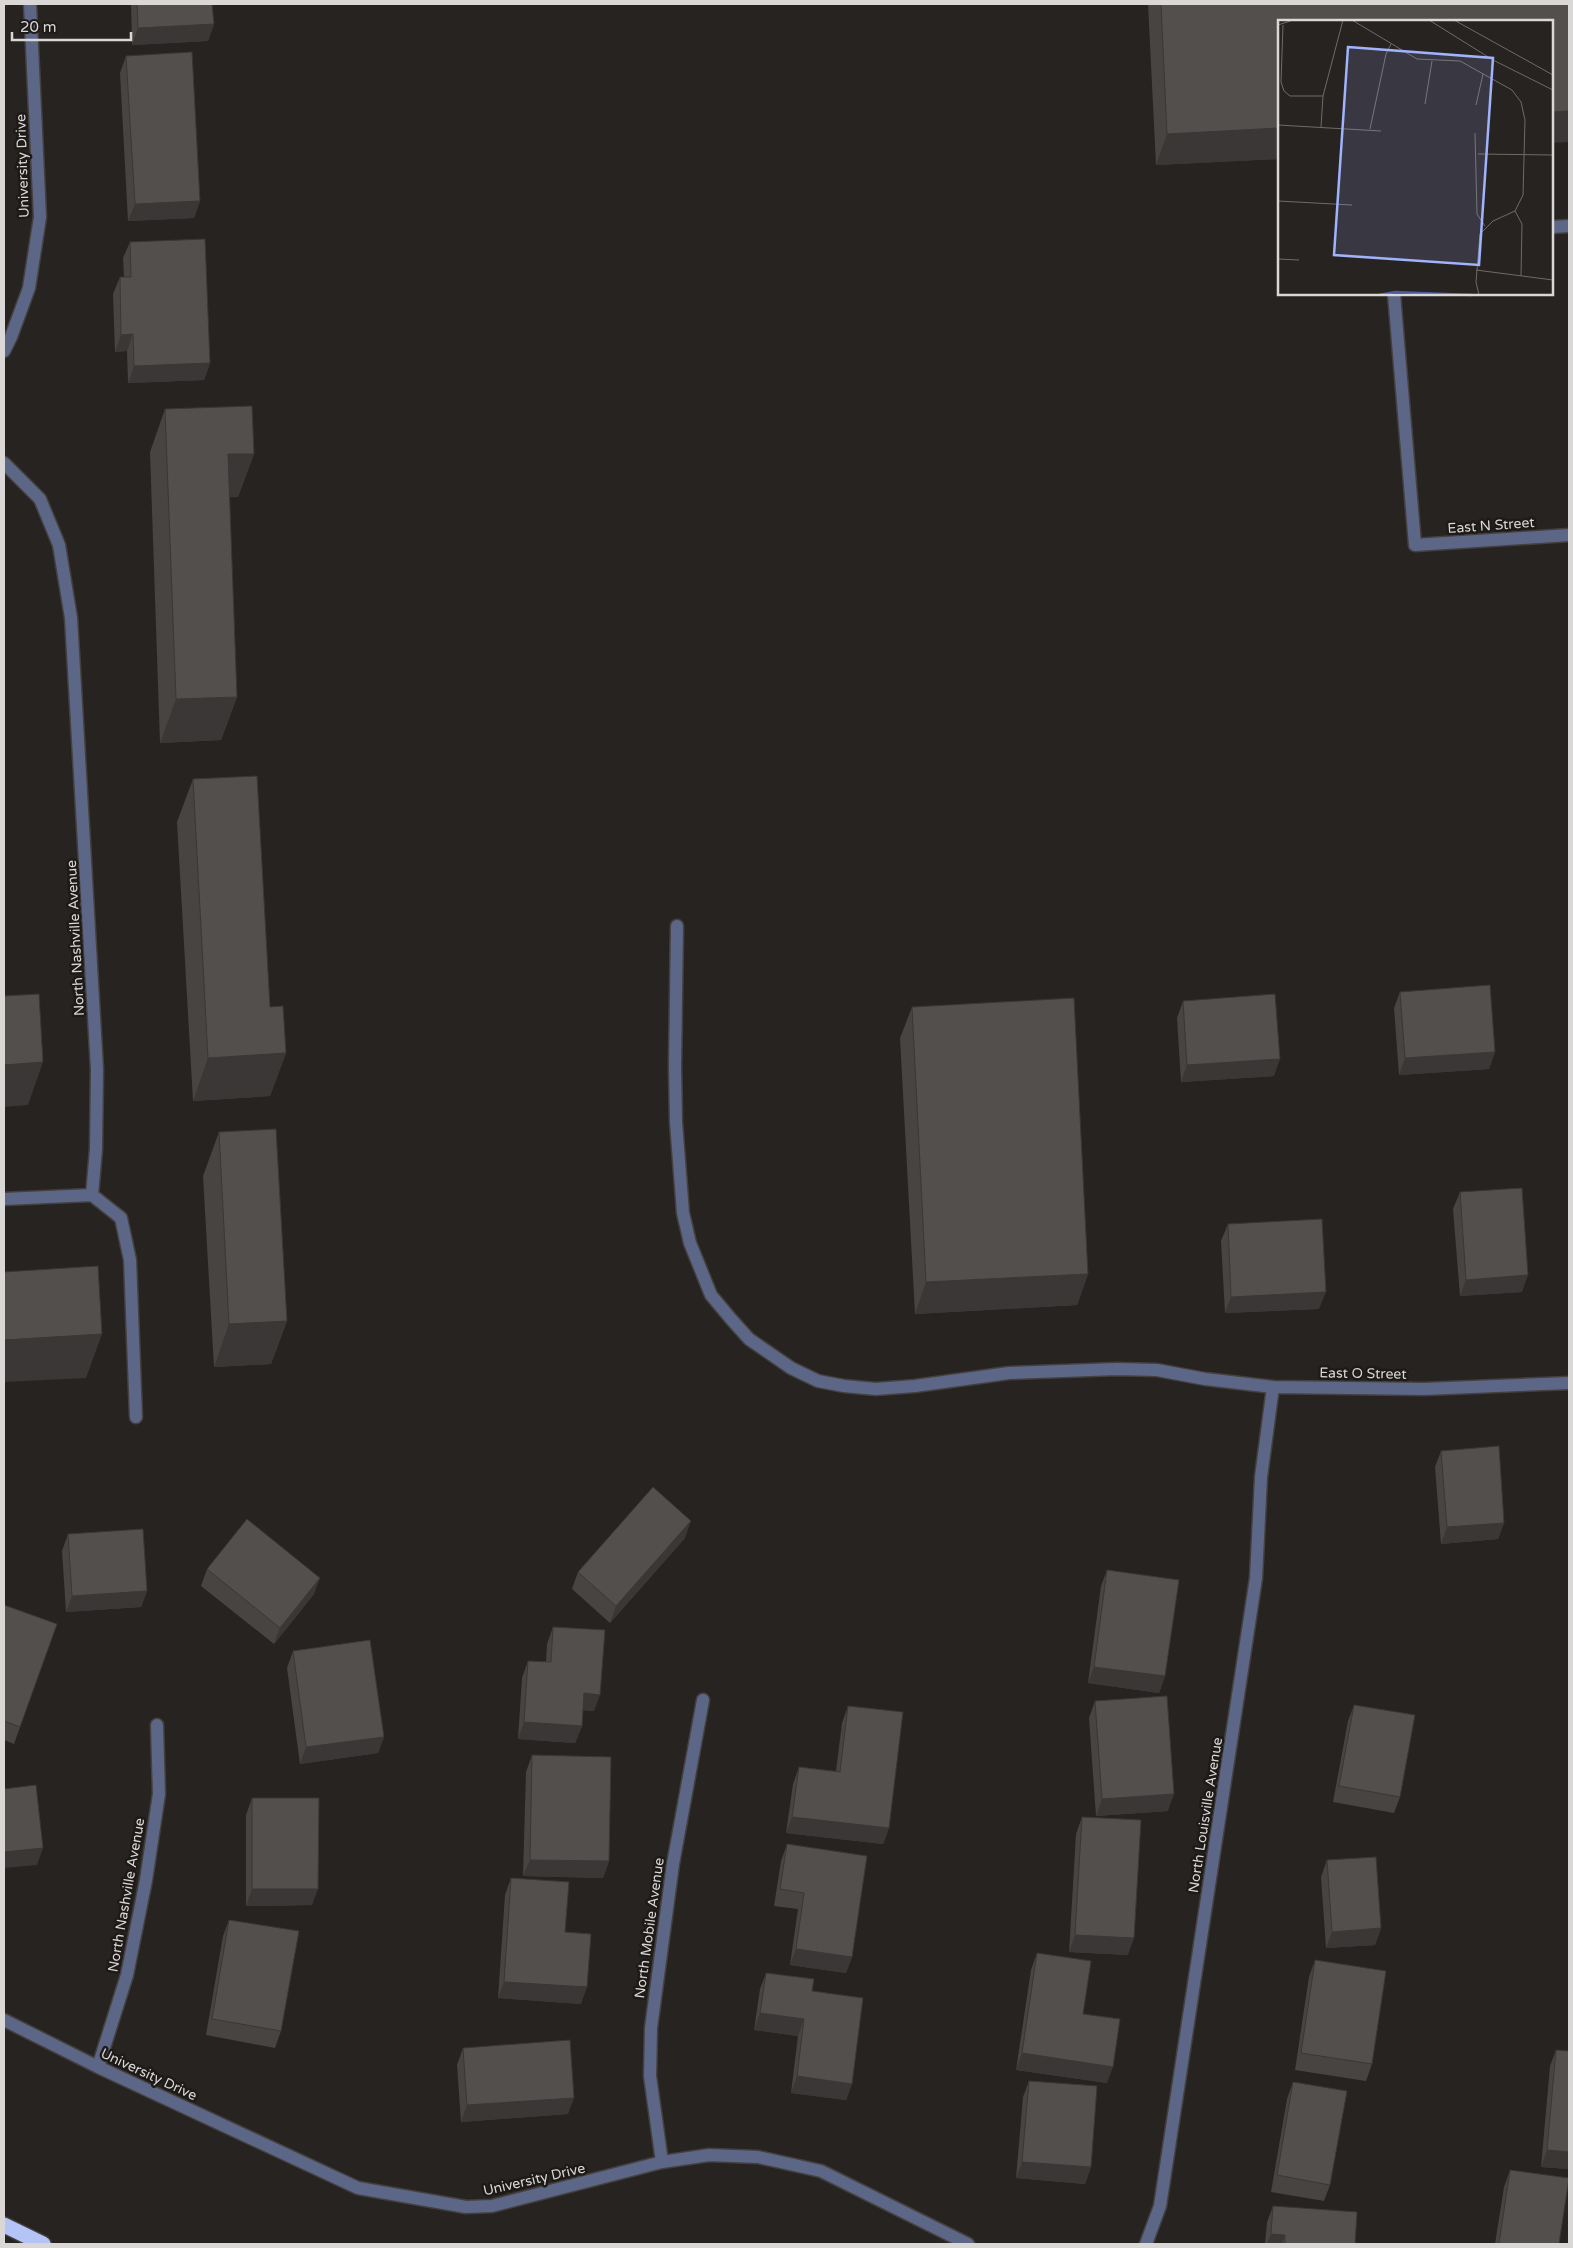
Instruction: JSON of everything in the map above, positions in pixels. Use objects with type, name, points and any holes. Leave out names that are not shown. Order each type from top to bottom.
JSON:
[{"type":"highway","points":[[4,2225],[43,2244]]},
{"type":"street","name":"University Drive","points":[[4,351],[29,288],[40,217],[30,4]]},
{"type":"street","points":[[1553,227],[1569,226]]},
{"type":"street","name":"East N Street","points":[[1394,295],[1415,545],[1569,535]]},
{"type":"street","name":"North Nashville Avenue","points":[[4,463],[40,499],[59,545],[71,618],[97,1069],[96,1149],[92,1195]]},
{"type":"street","name":"East O Street","points":[[677,926],[675,1067],[679,1170],[683,1213],[698,1267],[711,1295],[750,1339],[791,1368],[818,1381],[876,1388],[915,1386],[1009,1373],[1157,1370],[1204,1379],[1273,1387],[1424,1389],[1569,1383]]},
{"type":"street","points":[[4,1199],[92,1195],[121,1218],[130,1260],[136,1417]]},
{"type":"street","name":"North Louisville Avenue","points":[[1146,2244],[1160,2206],[1256,1578],[1261,1477],[1273,1387]]},
{"type":"street","name":"North Mobile Avenue","points":[[662,2162],[650,2076],[651,2028],[673,1864],[703,1700]]},
{"type":"street","name":"North Nashville Avenue","points":[[98,2067],[127,1975],[146,1880],[159,1794],[157,1725]]},
{"type":"street","name":"University Drive","points":[[4,2020],[98,2067],[358,2188],[466,2207],[502,2204],[662,2162],[709,2155],[758,2157],[821,2171],[968,2244]]},
{"type":"building","points":[[137,4],[212,4],[214,24],[138,28]]},
{"type":"building","points":[[1161,4],[1569,4],[1569,111],[1553,112],[1553,20],[1278,20],[1278,128],[1167,134]]},
{"type":"building","points":[[192,52],[200,201],[135,204],[126,56]]},
{"type":"building","points":[[205,239],[210,363],[134,366],[133,334],[121,335],[120,277],[131,277],[130,242]]},
{"type":"building","points":[[252,406],[254,454],[228,454],[237,697],[176,699],[165,409]]},
{"type":"building","points":[[257,776],[270,1007],[283,1006],[286,1053],[208,1058],[193,779]]},
{"type":"building","points":[[1490,985],[1495,1052],[1405,1058],[1400,992]]},
{"type":"building","points":[[39,994],[43,1062],[4,1065],[4,996]]},
{"type":"building","points":[[1275,994],[1280,1059],[1187,1065],[1183,1001]]},
{"type":"building","points":[[1074,998],[1088,1274],[926,1282],[912,1007]]},
{"type":"building","points":[[276,1129],[287,1321],[229,1324],[219,1132]]},
{"type":"building","points":[[1522,1188],[1528,1275],[1466,1280],[1460,1192]]},
{"type":"building","points":[[1322,1219],[1326,1292],[1231,1297],[1228,1224]]},
{"type":"building","points":[[98,1266],[102,1334],[4,1340],[4,1272]]},
{"type":"building","points":[[1499,1446],[1504,1523],[1447,1527],[1441,1451]]},
{"type":"building","points":[[653,1487],[691,1521],[616,1606],[578,1572]]},
{"type":"building","points":[[247,1519],[320,1578],[280,1628],[207,1569]]},
{"type":"building","points":[[143,1529],[147,1591],[72,1596],[68,1534]]},
{"type":"building","points":[[1107,1570],[1179,1580],[1165,1676],[1094,1667]]},
{"type":"building","points":[[4,1605],[57,1624],[20,1727],[4,1721]]},
{"type":"building","points":[[553,1627],[605,1630],[600,1695],[584,1693],[582,1726],[524,1722],[528,1661],[551,1662]]},
{"type":"building","points":[[370,1640],[384,1737],[306,1747],[293,1651]]},
{"type":"building","points":[[1167,1696],[1174,1794],[1102,1799],[1095,1701]]},
{"type":"building","points":[[1354,1705],[1415,1715],[1400,1797],[1339,1786]]},
{"type":"building","points":[[848,1706],[903,1712],[889,1828],[792,1817],[799,1767],[840,1772]]},
{"type":"building","points":[[532,1755],[611,1757],[609,1861],[530,1860]]},
{"type":"building","points":[[36,1785],[43,1848],[4,1852],[4,1789]]},
{"type":"building","points":[[252,1798],[319,1798],[318,1889],[252,1889]]},
{"type":"building","points":[[1082,1817],[1141,1820],[1134,1938],[1075,1935]]},
{"type":"building","points":[[787,1844],[867,1856],[852,1957],[796,1949],[804,1893],[780,1889]]},
{"type":"building","points":[[1376,1857],[1381,1928],[1332,1932],[1327,1860]]},
{"type":"building","points":[[511,1878],[569,1882],[565,1932],[591,1934],[587,1987],[504,1982]]},
{"type":"building","points":[[229,1920],[299,1931],[281,2031],[212,2019]]},
{"type":"building","points":[[1037,1953],[1091,1961],[1083,2014],[1120,2019],[1113,2067],[1022,2053]]},
{"type":"building","points":[[1315,1960],[1386,1971],[1372,2064],[1301,2053]]},
{"type":"building","points":[[766,1973],[814,1979],[812,1991],[863,1998],[852,2084],[797,2076],[804,2019],[760,2013]]},
{"type":"building","points":[[570,2040],[574,2098],[467,2105],[463,2048]]},
{"type":"building","points":[[1556,2050],[1569,2051],[1569,2152],[1547,2150]]},
{"type":"building","points":[[1029,2081],[1097,2086],[1091,2167],[1022,2162]]},
{"type":"building","points":[[1293,2082],[1347,2091],[1330,2185],[1277,2175]]},
{"type":"building","points":[[1510,2170],[1569,2178],[1559,2244],[1499,2244]]},
{"type":"building","points":[[1273,2206],[1357,2212],[1355,2244],[1285,2244],[1285,2235],[1271,2234]]}]
